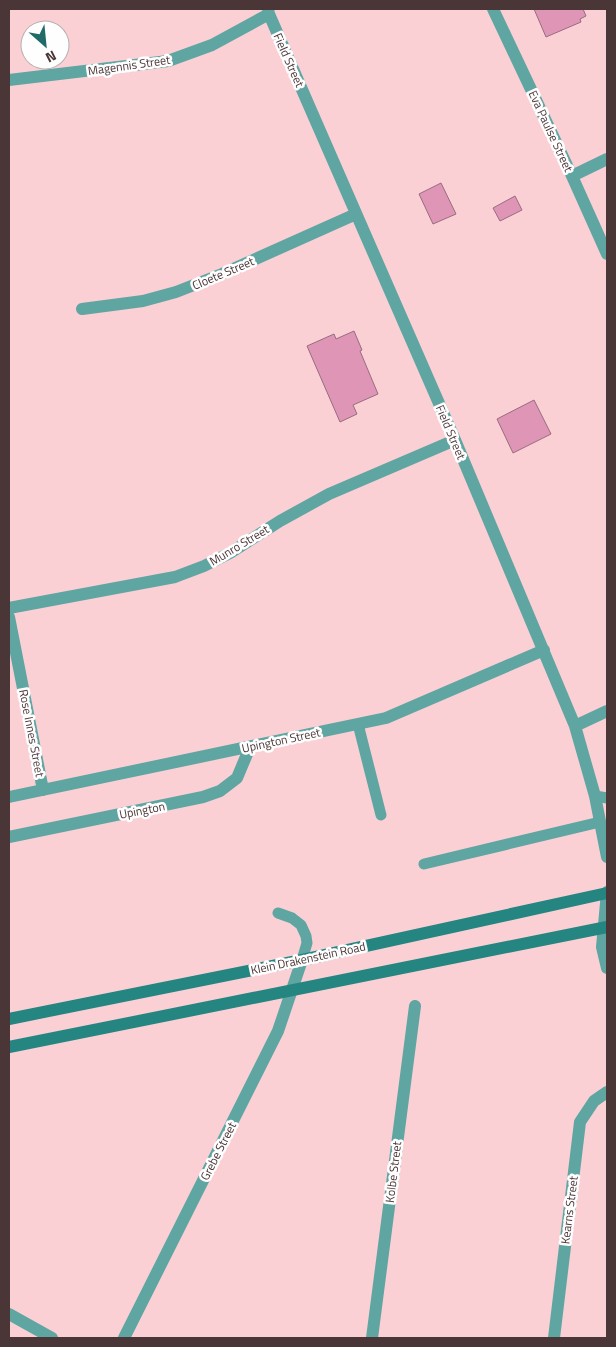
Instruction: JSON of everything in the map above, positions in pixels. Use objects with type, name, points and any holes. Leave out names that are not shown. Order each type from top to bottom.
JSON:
[{"type":"main road","name":"Klein Drakenstein Road","points":[[9,1019],[302,960],[607,892]]},
{"type":"main road","points":[[9,1047],[605,927]]},
{"type":"street","name":"Eva Paulse Street","points":[[492,9],[607,254]]},
{"type":"street","name":"Magennis Street","points":[[9,80],[168,61],[212,45],[269,12]]},
{"type":"street","name":"Field Street","points":[[269,12],[575,726],[601,797],[600,822],[607,857]]},
{"type":"street","points":[[572,176],[607,159]]},
{"type":"street","name":"Cloete Street","points":[[82,309],[143,301],[176,292],[222,274],[356,214]]},
{"type":"street","name":"Munro Street","points":[[9,608],[175,577],[197,569],[230,552],[329,494],[454,440]]},
{"type":"street","name":"Rose Innes Street","points":[[9,617],[43,790]]},
{"type":"street","name":"Upington Street","points":[[9,797],[386,718],[544,650]]},
{"type":"street","points":[[575,726],[607,711]]},
{"type":"street","name":"Upington","points":[[9,837],[203,798],[220,791],[237,778],[250,747]]},
{"type":"street","points":[[607,892],[602,947],[607,968]]},
{"type":"street","name":"Grebe Street","points":[[124,1338],[278,1031],[302,960]]},
{"type":"street","name":"Kolbe Street","points":[[372,1338],[415,1006]]},
{"type":"street","name":"Kearns Street","points":[[554,1338],[580,1122],[594,1101],[607,1092]]},
{"type":"street","points":[[9,1314],[52,1338]]},
{"type":"lane","points":[[358,724],[381,814]]},
{"type":"lane","points":[[424,864],[600,822]]},
{"type":"lane","points":[[278,913],[292,918],[301,924],[307,944],[302,960]]},
{"type":"building","points":[[534,9],[583,9],[586,16],[580,19],[581,22],[546,37]]},
{"type":"building","points":[[441,183],[456,214],[433,224],[419,194]]},
{"type":"building","points":[[515,196],[522,210],[500,221],[493,208]]},
{"type":"building","points":[[354,331],[362,350],[360,351],[378,394],[353,405],[357,414],[340,422],[307,346],[334,334],[336,339]]},
{"type":"building","points":[[534,400],[551,434],[513,453],[497,419]]}]
